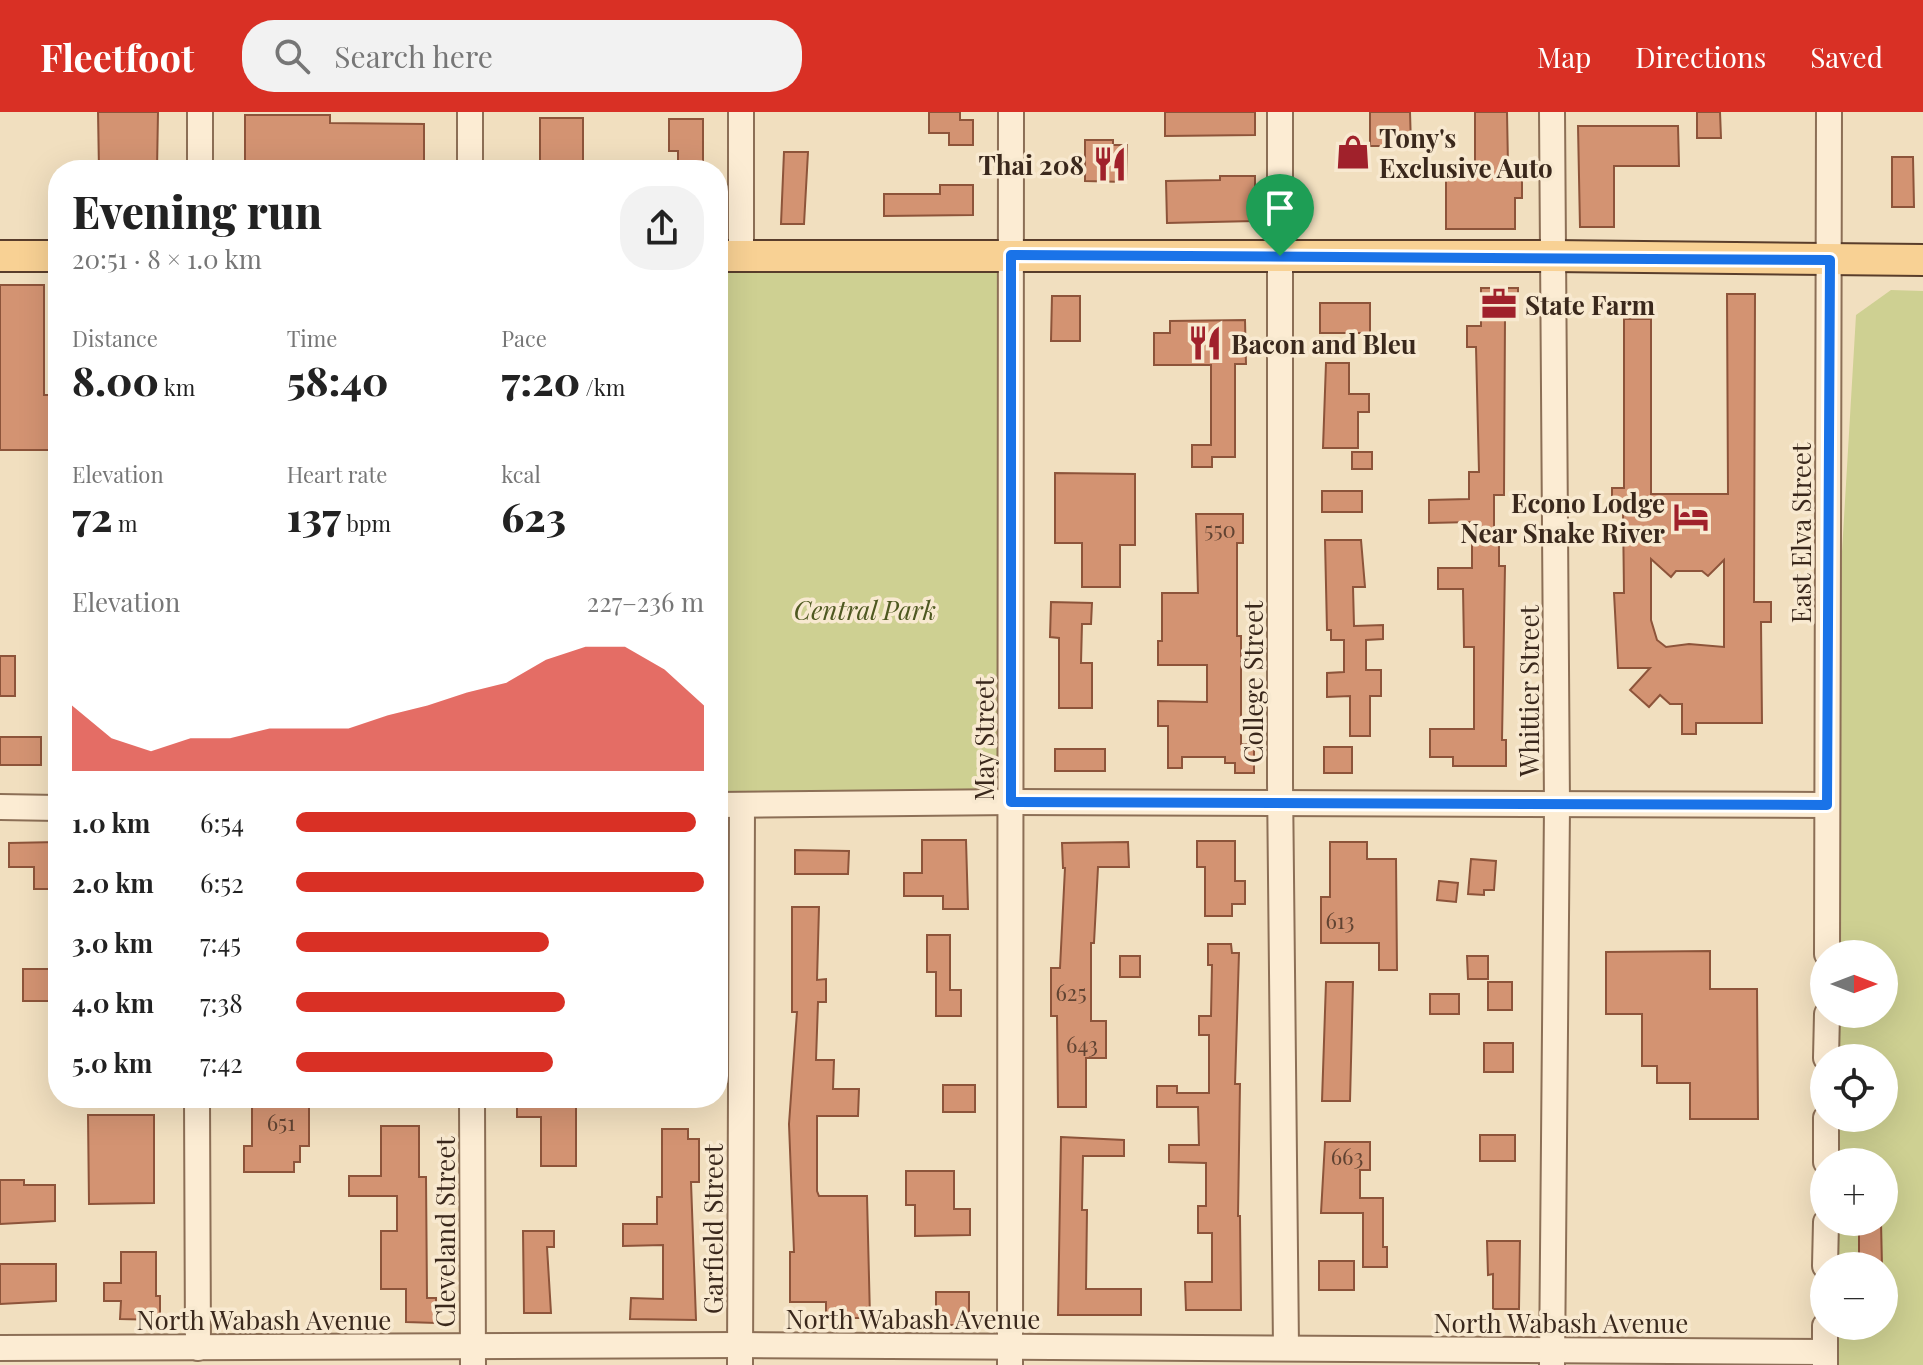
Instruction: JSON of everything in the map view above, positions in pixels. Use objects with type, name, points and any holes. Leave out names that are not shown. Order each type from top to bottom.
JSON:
[{"type":"main road","points":[[0,256],[48,256]]},
{"type":"main road","points":[[730,256],[1553,256],[1923,260]]},
{"type":"street","points":[[200,112],[200,160]]},
{"type":"street","points":[[470,112],[470,160]]},
{"type":"street","points":[[730,256],[741,112]]},
{"type":"street","name":"May Street","points":[[1010,1356],[1011,112]]},
{"type":"street","name":"College Street","points":[[1280,112],[1286,1347]]},
{"type":"street","name":"Whittier Street","points":[[1552,112],[1557,806],[1552,1358]]},
{"type":"street","name":"East Elva Street","points":[[1827,940],[1829,112]]},
{"type":"street","points":[[730,805],[1011,802],[1827,805]]},
{"type":"street","name":"Garfield Street","points":[[730,805],[740,1355]]},
{"type":"street","points":[[0,807],[48,808]]},
{"type":"street","points":[[197,1108],[198,1348]]},
{"type":"street","name":"Cleveland Street","points":[[472,1108],[473,1355]]},
{"type":"street","name":"North Wabash Avenue","points":[[0,1348],[198,1348],[473,1355],[1010,1356],[1286,1347],[1552,1358],[1825,1358]]},
{"type":"green space","name":"Central Park","points":[[1011,255],[1011,802],[728,803],[728,256]]},
{"type":"green space","points":[[1891,290],[1923,291],[1923,1365],[1825,1365],[1825,1340],[1898,1340],[1898,1252],[1826,1252],[1826,1236],[1898,1236],[1898,1148],[1826,1148],[1826,1132],[1898,1132],[1898,1044],[1827,1044],[1827,1028],[1898,1028],[1898,940],[1827,940],[1827,805],[1856,315]]},
{"type":"building","points":[[98,112],[158,112],[157,160],[99,160]]},
{"type":"building","points":[[929,112],[960,112],[960,120],[973,120],[973,145],[949,145],[949,133],[929,133]]},
{"type":"building","points":[[1165,112],[1255,112],[1255,135],[1165,136]]},
{"type":"building","points":[[1370,112],[1410,112],[1411,146],[1370,146]]},
{"type":"building","points":[[1475,112],[1507,112],[1508,166],[1522,166],[1522,198],[1515,198],[1515,229],[1446,229],[1446,169],[1475,169]]},
{"type":"building","points":[[1697,112],[1720,112],[1721,138],[1697,138]]},
{"type":"building","points":[[245,115],[330,115],[330,123],[424,124],[424,160],[245,160]]},
{"type":"building","points":[[540,118],[583,118],[583,160],[540,160]]},
{"type":"building","points":[[669,119],[703,119],[703,160],[678,160],[678,151],[669,151]]},
{"type":"building","points":[[1578,126],[1678,126],[1679,166],[1614,166],[1614,227],[1580,227]]},
{"type":"building","points":[[1085,140],[1113,140],[1113,145],[1127,145],[1126,182],[1085,181]]},
{"type":"building","points":[[784,152],[808,152],[804,224],[781,224]]},
{"type":"building","points":[[1892,157],[1913,157],[1914,207],[1892,207]]},
{"type":"building","points":[[1220,176],[1255,176],[1255,221],[1167,223],[1166,181],[1220,180]]},
{"type":"building","points":[[940,185],[973,185],[973,215],[884,216],[884,194],[940,194]]},
{"type":"building","points":[[0,285],[44,285],[44,395],[48,395],[48,450],[0,450]]},
{"type":"building","points":[[1481,288],[1518,288],[1518,317],[1505,317],[1504,495],[1494,495],[1494,530],[1499,530],[1499,566],[1505,566],[1502,740],[1506,740],[1506,766],[1453,766],[1453,757],[1430,757],[1430,729],[1474,729],[1474,647],[1464,647],[1463,589],[1438,589],[1438,568],[1472,568],[1472,522],[1429,523],[1429,500],[1469,499],[1469,472],[1479,472],[1476,347],[1467,347],[1467,326],[1481,326]]},
{"type":"building","points":[[1727,294],[1755,294],[1754,602],[1771,602],[1771,622],[1761,622],[1762,723],[1696,723],[1696,734],[1682,734],[1682,704],[1670,704],[1660,695],[1649,707],[1630,690],[1650,668],[1618,668],[1614,593],[1624,593],[1623,511],[1612,511],[1612,488],[1624,488],[1624,319],[1651,319],[1651,494],[1728,494]],"holes":[[[1651,559],[1671,577],[1676,571],[1702,571],[1708,576],[1724,560],[1724,647],[1689,644],[1666,647],[1657,640],[1651,620]]]},
{"type":"building","points":[[1052,296],[1080,296],[1080,341],[1051,341]]},
{"type":"building","points":[[1320,303],[1370,303],[1370,333],[1320,333]]},
{"type":"building","points":[[1245,320],[1246,364],[1235,364],[1235,457],[1212,457],[1212,467],[1192,467],[1192,445],[1211,445],[1211,365],[1154,365],[1154,333],[1170,333],[1170,321]]},
{"type":"building","points":[[1326,363],[1349,363],[1349,394],[1369,394],[1369,412],[1358,412],[1358,448],[1323,448]]},
{"type":"building","points":[[1352,452],[1372,452],[1372,469],[1352,469]]},
{"type":"building","points":[[1055,473],[1135,474],[1135,545],[1120,545],[1120,587],[1082,587],[1082,543],[1055,543]]},
{"type":"building","points":[[1322,491],[1362,491],[1362,512],[1322,512]]},
{"type":"building","points":[[1196,514],[1243,514],[1243,543],[1237,543],[1241,744],[1254,744],[1254,773],[1235,773],[1235,763],[1225,763],[1225,757],[1182,757],[1182,768],[1168,768],[1168,726],[1158,726],[1158,701],[1207,702],[1207,665],[1158,665],[1158,641],[1162,641],[1162,593],[1198,593]]},
{"type":"building","points":[[1325,540],[1361,540],[1365,587],[1353,587],[1354,626],[1383,625],[1383,639],[1366,640],[1366,670],[1381,670],[1381,696],[1370,696],[1370,736],[1350,736],[1350,696],[1327,697],[1327,673],[1344,672],[1344,640],[1331,640],[1331,630],[1327,630]]},
{"type":"building","points":[[1051,602],[1092,603],[1091,624],[1082,624],[1081,663],[1092,663],[1092,708],[1059,708],[1059,638],[1050,637]]},
{"type":"building","points":[[0,656],[15,656],[15,696],[0,696]]},
{"type":"building","points":[[0,737],[41,737],[41,765],[0,765]]},
{"type":"building","points":[[1324,747],[1352,747],[1352,773],[1324,773]]},
{"type":"building","points":[[1055,749],[1105,749],[1105,771],[1055,771]]},
{"type":"building","points":[[922,840],[966,840],[968,909],[943,909],[943,896],[904,896],[904,873],[922,873]]},
{"type":"building","points":[[1197,841],[1235,841],[1235,881],[1245,881],[1245,904],[1232,904],[1232,916],[1205,916],[1205,867],[1197,867]]},
{"type":"building","points":[[48,842],[48,889],[34,889],[34,867],[9,867],[9,843]]},
{"type":"building","points":[[1128,842],[1129,867],[1098,867],[1094,943],[1091,943],[1091,1021],[1106,1021],[1106,1058],[1086,1058],[1086,1107],[1058,1107],[1057,1016],[1051,1016],[1051,968],[1060,968],[1065,868],[1062,843]]},
{"type":"building","points":[[1330,842],[1367,842],[1367,859],[1396,859],[1397,970],[1379,970],[1379,943],[1321,943],[1321,897],[1330,897]]},
{"type":"building","points":[[795,850],[849,851],[848,874],[795,874]]},
{"type":"building","points":[[1471,859],[1496,861],[1494,890],[1484,890],[1484,895],[1468,894]]},
{"type":"building","points":[[1439,881],[1458,883],[1456,902],[1437,900]]},
{"type":"building","points":[[792,907],[819,907],[817,980],[826,979],[826,1002],[818,1002],[816,1060],[834,1060],[833,1089],[859,1089],[858,1116],[817,1116],[817,1191],[819,1196],[867,1196],[870,1318],[826,1318],[826,1302],[790,1302],[790,1252],[794,1252],[789,1124],[797,1012],[792,1012]]},
{"type":"building","points":[[927,935],[950,935],[950,990],[961,990],[961,1016],[936,1016],[936,972],[927,972]]},
{"type":"building","points":[[1208,944],[1231,944],[1232,953],[1239,953],[1235,1084],[1240,1084],[1238,1216],[1241,1310],[1186,1310],[1185,1282],[1212,1282],[1212,1233],[1198,1233],[1198,1206],[1206,1206],[1206,1163],[1169,1162],[1169,1145],[1199,1145],[1198,1107],[1157,1107],[1157,1086],[1177,1086],[1177,1093],[1209,1093],[1209,1035],[1199,1035],[1199,1016],[1211,1016],[1212,965],[1208,965]]},
{"type":"building","points":[[1710,951],[1710,989],[1757,989],[1758,1119],[1690,1119],[1690,1083],[1657,1083],[1657,1066],[1642,1066],[1642,1014],[1606,1014],[1606,952]]},
{"type":"building","points":[[1120,956],[1140,956],[1140,977],[1120,977]]},
{"type":"building","points":[[1467,956],[1488,956],[1488,979],[1468,979]]},
{"type":"building","points":[[23,969],[48,969],[48,1001],[23,1001]]},
{"type":"building","points":[[1326,982],[1353,982],[1350,1101],[1322,1101]]},
{"type":"building","points":[[1488,982],[1512,982],[1512,1010],[1488,1010]]},
{"type":"building","points":[[1430,994],[1459,994],[1459,1014],[1430,1014]]},
{"type":"building","points":[[1484,1043],[1513,1043],[1513,1072],[1484,1072]]},
{"type":"building","points":[[943,1085],[975,1085],[975,1112],[943,1112]]},
{"type":"building","points":[[252,1108],[309,1108],[309,1146],[300,1146],[300,1162],[294,1162],[294,1172],[244,1172],[244,1146],[252,1146]]},
{"type":"building","points":[[517,1108],[576,1108],[576,1166],[541,1166],[541,1117],[517,1117]]},
{"type":"building","points":[[88,1115],[154,1115],[154,1203],[89,1204]]},
{"type":"building","points":[[381,1126],[419,1126],[419,1177],[426,1177],[427,1298],[436,1298],[436,1323],[406,1322],[406,1289],[381,1289],[381,1231],[397,1231],[397,1196],[349,1196],[349,1176],[381,1176]]},
{"type":"building","points":[[662,1129],[688,1129],[688,1139],[699,1139],[699,1182],[691,1182],[696,1320],[630,1319],[631,1298],[663,1299],[663,1245],[623,1246],[623,1224],[657,1224],[657,1197],[662,1197]]},
{"type":"building","points":[[1480,1135],[1515,1135],[1515,1161],[1480,1161]]},
{"type":"building","points":[[1061,1137],[1124,1140],[1124,1156],[1083,1156],[1082,1210],[1087,1210],[1086,1289],[1141,1289],[1141,1315],[1058,1315]]},
{"type":"building","points":[[1325,1142],[1370,1142],[1370,1170],[1360,1170],[1360,1198],[1383,1198],[1383,1247],[1387,1247],[1387,1267],[1363,1267],[1363,1213],[1321,1213]]},
{"type":"building","points":[[906,1171],[954,1171],[954,1209],[970,1209],[970,1235],[915,1236],[915,1205],[906,1205]]},
{"type":"building","points":[[0,1180],[24,1180],[24,1185],[55,1185],[55,1221],[0,1224]]},
{"type":"building","points":[[523,1231],[554,1231],[554,1247],[547,1247],[551,1313],[524,1313]]},
{"type":"building","points":[[1859,1236],[1881,1236],[1882,1252],[1859,1252]]},
{"type":"building","points":[[1487,1241],[1520,1241],[1519,1309],[1493,1309],[1493,1274],[1488,1275]]},
{"type":"building","points":[[121,1252],[156,1252],[156,1296],[160,1296],[160,1320],[120,1319],[121,1301],[104,1301],[104,1283],[121,1283]]},
{"type":"building","points":[[1319,1261],[1354,1261],[1354,1290],[1319,1290]]},
{"type":"building","points":[[0,1264],[56,1264],[56,1301],[0,1304]]},
{"type":"building","points":[[936,1292],[969,1292],[969,1325],[936,1325]]},
{"type":"place","name":"Tony's Exclusive Auto","points":[[1353,152]]},
{"type":"place","name":"Thai 208","points":[[1110,164]]},
{"type":"place","name":"State Farm","points":[[1499,304]]},
{"type":"place","name":"Bacon and Bleu","points":[[1205,343]]},
{"type":"place","name":"Econo Lodge Near Snake River","points":[[1691,517]]},
{"type":"route","points":[[1011,255],[1280,256],[1830,260],[1827,805],[1011,802],[1011,255]]}]
